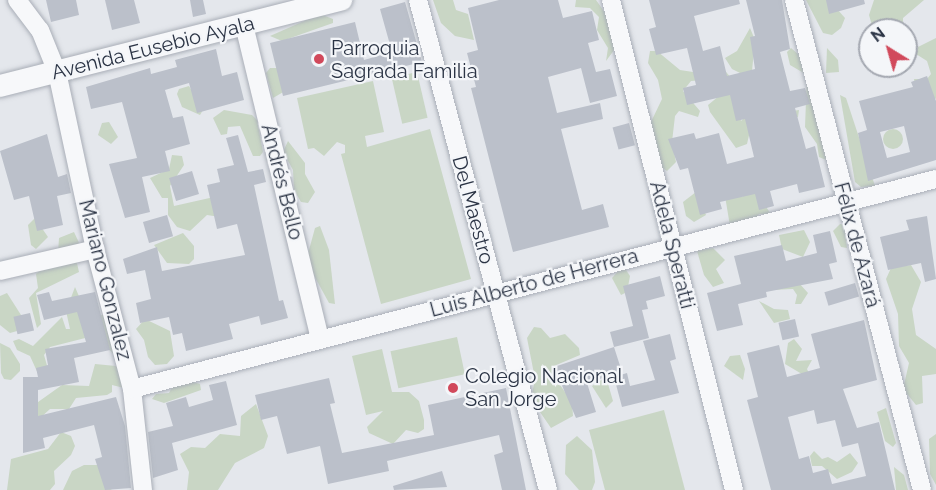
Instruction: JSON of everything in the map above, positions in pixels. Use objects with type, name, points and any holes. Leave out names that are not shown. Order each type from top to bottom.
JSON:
[{"type":"street","name":"Mariano Gonzalez","points":[[17,0],[40,30],[57,72],[94,249],[132,389],[143,490]]},
{"type":"street","name":"Avenida Eusebio Ayala","points":[[0,86],[341,0]]},
{"type":"street","name":"Del Maestro","points":[[418,0],[548,490]]},
{"type":"street","name":"Adela Speratti","points":[[611,0],[734,490]]},
{"type":"street","name":"Félix de Azará","points":[[794,0],[922,490]]},
{"type":"street","name":"Andrés Bello","points":[[244,26],[320,339]]},
{"type":"street","name":"Luis Alberto de Herrera","points":[[132,389],[936,179]]},
{"type":"street","points":[[0,271],[94,249]]},
{"type":"green space","points":[[433,0],[453,0],[456,10],[468,14],[474,40],[455,36],[441,23]]},
{"type":"green space","points":[[576,0],[596,0],[623,38],[606,61],[608,48],[597,30],[599,17],[590,8],[575,7]]},
{"type":"green space","points":[[806,0],[829,0],[845,18],[841,28],[832,35],[823,33]]},
{"type":"green space","points":[[874,0],[924,0],[903,18],[870,18]]},
{"type":"green space","points":[[320,14],[333,19],[333,23],[282,41],[270,36]]},
{"type":"green space","points":[[750,28],[755,40],[752,71],[779,113],[799,110],[798,117],[750,131],[747,144],[736,148],[710,112],[708,105],[719,96],[704,80],[691,81],[683,91],[700,111],[698,117],[679,111],[675,116],[672,142],[676,162],[667,171],[656,164],[650,124],[662,99],[658,80],[648,63],[650,51],[657,51],[680,70],[693,72],[718,62],[731,78],[741,121],[745,117],[744,75],[732,69],[725,58],[737,51]]},
{"type":"green space","points":[[936,38],[936,99],[915,86],[914,79],[927,79],[931,74],[927,61],[918,55],[918,47]]},
{"type":"green space","points":[[791,48],[805,60],[831,162],[819,157],[817,144],[805,127],[807,75],[790,65],[787,52]]},
{"type":"green space","points":[[827,48],[838,60],[839,72],[826,73]]},
{"type":"green space","points":[[270,68],[277,68],[285,91],[273,98],[266,73]]},
{"type":"green space","points":[[417,72],[428,118],[402,124],[392,78]]},
{"type":"green space","points":[[373,81],[384,132],[365,136],[367,147],[430,129],[471,279],[381,304],[341,154],[345,153],[345,145],[337,142],[324,156],[314,148],[308,149],[297,98]]},
{"type":"green space","points":[[189,86],[203,110],[200,115],[182,107],[177,94],[179,89]]},
{"type":"green space","points":[[840,95],[846,98],[875,186],[861,187],[855,182]]},
{"type":"green space","points":[[224,110],[252,115],[257,120],[263,152],[260,156],[253,156],[240,126],[228,127],[227,134],[221,135],[213,118]]},
{"type":"green space","points":[[109,122],[118,137],[111,144],[98,135],[102,123]]},
{"type":"green space","points":[[893,129],[900,132],[903,139],[900,146],[893,149],[886,146],[883,139],[886,132]]},
{"type":"green space","points":[[288,141],[305,163],[305,174],[315,192],[308,203],[301,202],[294,190],[293,170],[283,152]]},
{"type":"green space","points":[[172,155],[182,156],[184,165],[170,186],[174,206],[214,197],[220,217],[207,215],[190,231],[177,227],[168,215],[168,198],[162,198],[150,178],[169,169]]},
{"type":"green space","points":[[753,188],[771,214],[759,214],[756,220],[730,226],[725,196],[742,197]]},
{"type":"green space","points":[[696,192],[706,215],[694,222],[686,216],[683,202]]},
{"type":"green space","points":[[35,218],[48,237],[36,249],[31,245],[28,225]]},
{"type":"green space","points":[[840,224],[844,224],[847,248],[841,247],[833,231]]},
{"type":"green space","points":[[320,226],[329,250],[335,304],[329,303],[306,261],[315,228]]},
{"type":"green space","points":[[804,230],[810,242],[803,257],[782,249],[779,235]]},
{"type":"green space","points":[[74,232],[81,247],[76,259],[79,272],[36,293],[41,324],[37,328],[29,298],[38,288],[36,274],[58,253],[59,238]]},
{"type":"green space","points":[[183,233],[194,246],[194,259],[189,264],[167,263],[154,245]]},
{"type":"green space","points":[[713,248],[725,260],[716,269],[724,283],[713,287],[704,275],[697,251]]},
{"type":"green space","points":[[911,265],[921,282],[912,309],[916,335],[936,349],[936,374],[922,376],[923,403],[916,405],[903,389],[909,363],[899,346],[898,314],[886,279],[891,268]]},
{"type":"green space","points":[[619,270],[626,270],[630,276],[627,292],[621,295],[612,278]]},
{"type":"green space","points":[[798,282],[808,293],[801,304],[795,304],[797,295],[793,289],[771,290]]},
{"type":"green space","points":[[75,287],[81,301],[96,315],[110,315],[115,355],[93,336],[50,347],[44,355],[48,369],[40,378],[30,356],[17,350],[13,341],[19,339],[33,346],[62,317],[66,329],[70,329],[66,311]]},
{"type":"green space","points":[[7,293],[21,315],[17,331],[10,333],[0,325],[0,296]]},
{"type":"green space","points":[[759,301],[774,309],[788,310],[790,319],[774,323]]},
{"type":"green space","points":[[145,319],[170,331],[174,356],[167,364],[155,365],[148,357],[144,340],[136,329]]},
{"type":"green space","points":[[534,327],[541,328],[550,338],[565,334],[579,348],[580,355],[554,366],[553,375],[572,402],[573,416],[551,428],[531,399],[535,379],[527,338]]},
{"type":"green space","points":[[457,337],[465,374],[398,388],[390,351]]},
{"type":"green space","points":[[794,339],[802,349],[796,361],[812,360],[807,369],[812,380],[785,364],[788,343]]},
{"type":"green space","points":[[0,343],[10,348],[20,364],[20,371],[11,380],[4,379],[1,373]]},
{"type":"green space","points":[[382,349],[392,392],[409,392],[419,401],[424,420],[424,429],[418,433],[406,430],[393,444],[369,433],[367,427],[383,411],[366,415],[352,356]]},
{"type":"green space","points":[[740,355],[745,369],[743,380],[724,366],[730,356]]},
{"type":"green space","points":[[95,364],[116,366],[125,377],[124,388],[112,385],[112,392],[107,395],[76,398],[69,409],[50,409],[39,419],[24,412],[62,385],[89,386]]},
{"type":"green space","points":[[606,377],[613,401],[606,408],[592,386]]},
{"type":"green space","points":[[187,380],[200,384],[201,390],[164,403],[152,399],[156,394],[169,393],[172,387]]},
{"type":"green space","points":[[256,404],[268,436],[264,448],[235,463],[218,490],[187,490],[189,472],[180,454],[191,447],[205,448],[220,434],[240,436],[241,416]]},
{"type":"green space","points":[[886,408],[896,443],[893,447],[885,441],[877,412]]},
{"type":"green space","points":[[664,410],[685,490],[605,490],[589,430]]},
{"type":"green space","points":[[61,432],[71,436],[75,446],[71,455],[54,471],[55,484],[50,490],[7,490],[11,459],[48,449]]},
{"type":"green space","points":[[936,434],[936,485],[930,474],[929,439]]},
{"type":"green space","points":[[577,436],[592,450],[595,482],[592,490],[579,490],[565,474],[566,445]]},
{"type":"green space","points":[[814,451],[822,459],[828,457],[837,462],[850,453],[858,463],[852,472],[837,479],[822,466],[812,466],[810,456]]},
{"type":"green space","points":[[84,465],[100,465],[106,486],[112,490],[63,490],[72,471]]},
{"type":"green space","points":[[894,467],[904,475],[908,490],[896,490]]},
{"type":"building","points":[[46,0],[76,0],[79,15],[51,22]]},
{"type":"building","points":[[105,0],[134,0],[140,23],[112,30]]},
{"type":"building","points":[[190,0],[203,0],[206,14],[193,17]]},
{"type":"building","points":[[499,0],[558,0],[563,18],[592,11],[599,40],[588,43],[596,72],[610,69],[617,96],[590,103],[581,68],[548,77],[557,113],[600,103],[603,119],[561,129],[582,210],[603,204],[609,227],[513,252],[471,88],[476,87],[467,53],[478,50],[468,8]]},
{"type":"building","points":[[649,0],[739,0],[740,4],[694,16],[703,51],[720,46],[727,76],[755,69],[750,37],[755,36],[746,0],[782,0],[790,49],[780,52],[790,91],[805,88],[810,104],[795,108],[806,149],[815,146],[825,187],[799,193],[797,184],[770,191],[774,206],[759,210],[755,194],[720,202],[722,209],[700,215],[688,168],[680,170],[668,139],[694,133],[696,139],[719,133],[727,164],[754,157],[745,119],[736,121],[730,95],[687,105],[683,88],[696,85],[687,48],[656,55],[649,29],[656,27]]},
{"type":"building","points":[[826,0],[864,0],[865,4],[829,14]]},
{"type":"building","name":"Parroquia Sagrada Familia","points":[[405,2],[422,62],[283,96],[270,43],[355,22],[364,60],[392,52],[380,9]]},
{"type":"building","points":[[216,49],[222,76],[237,72],[244,100],[197,113],[189,83],[165,90],[173,118],[183,116],[190,144],[165,151],[170,171],[142,177],[150,212],[125,218],[109,164],[137,158],[122,102],[91,109],[86,87],[150,68],[151,74],[177,67],[175,60]]},
{"type":"building","points":[[927,76],[936,101],[936,160],[868,181],[858,133],[867,130],[859,101],[913,87],[911,82]],"holes":[[[904,126],[910,152],[887,158],[880,132]]]},
{"type":"building","points":[[629,123],[635,145],[619,150],[613,127]]},
{"type":"building","points":[[47,134],[58,177],[67,174],[71,193],[57,196],[63,225],[37,231],[29,196],[14,200],[0,151]]},
{"type":"building","points":[[238,135],[248,172],[263,169],[266,182],[254,185],[279,301],[283,300],[288,318],[261,325],[259,316],[229,324],[233,339],[186,351],[182,333],[173,335],[169,317],[140,323],[136,303],[151,299],[145,270],[127,274],[123,259],[157,247],[162,271],[245,255],[237,224],[217,229],[207,185],[220,182],[217,169],[234,165],[226,138]]},
{"type":"building","points":[[192,171],[199,194],[176,201],[169,178]]},
{"type":"building","points":[[167,215],[173,236],[149,243],[143,222]]},
{"type":"building","points":[[927,216],[936,279],[925,282],[921,263],[888,270],[880,237],[909,230],[906,220]]},
{"type":"building","points":[[830,231],[837,262],[829,264],[833,279],[766,292],[767,297],[738,304],[743,325],[717,331],[707,293],[741,284],[734,256],[782,245],[786,261],[817,253],[813,235]]},
{"type":"building","points":[[660,276],[665,296],[646,301],[648,309],[642,310],[649,338],[614,347],[610,332],[633,326],[623,286]]},
{"type":"building","points":[[855,283],[859,296],[828,306],[824,292]]},
{"type":"building","points":[[49,292],[52,301],[95,292],[110,350],[74,358],[79,382],[38,390],[38,416],[116,397],[125,426],[131,488],[105,490],[95,459],[102,457],[94,425],[43,438],[45,448],[23,453],[23,377],[38,377],[36,368],[48,365],[45,349],[86,342],[77,312],[44,320],[37,295]]},
{"type":"building","points":[[30,313],[34,331],[17,334],[13,317]]},
{"type":"building","points":[[795,319],[799,337],[782,340],[778,323]]},
{"type":"building","points":[[864,320],[877,380],[843,389],[857,428],[879,422],[895,490],[771,490],[747,400],[758,397],[747,353],[779,345],[787,377],[820,368],[811,334]],"holes":[[[814,410],[817,424],[835,420],[842,447],[858,443],[866,476],[832,484],[828,469],[813,473],[809,456],[799,459],[788,417]]]},
{"type":"building","points":[[670,334],[676,359],[670,361],[679,393],[622,407],[614,377],[627,373],[630,386],[655,380],[643,341]]},
{"type":"building","points":[[614,347],[622,372],[587,383],[596,412],[576,418],[554,367]]},
{"type":"building","points":[[329,378],[335,403],[330,404],[342,453],[434,435],[428,405],[506,388],[526,490],[502,490],[494,455],[503,452],[499,435],[387,461],[389,471],[328,484],[320,446],[287,454],[277,416],[261,420],[255,395]]},
{"type":"building","points":[[226,381],[237,425],[172,443],[178,470],[153,478],[148,432],[173,426],[166,403],[186,397],[189,407],[213,400],[209,385]]},
{"type":"building","points":[[442,471],[447,487],[394,490],[393,486]]},
{"type":"place","name":"Parroquia Sagrada Familia","points":[[319,59]]},
{"type":"place","name":"Colegio Nacional San Jorge","points":[[453,388]]}]
